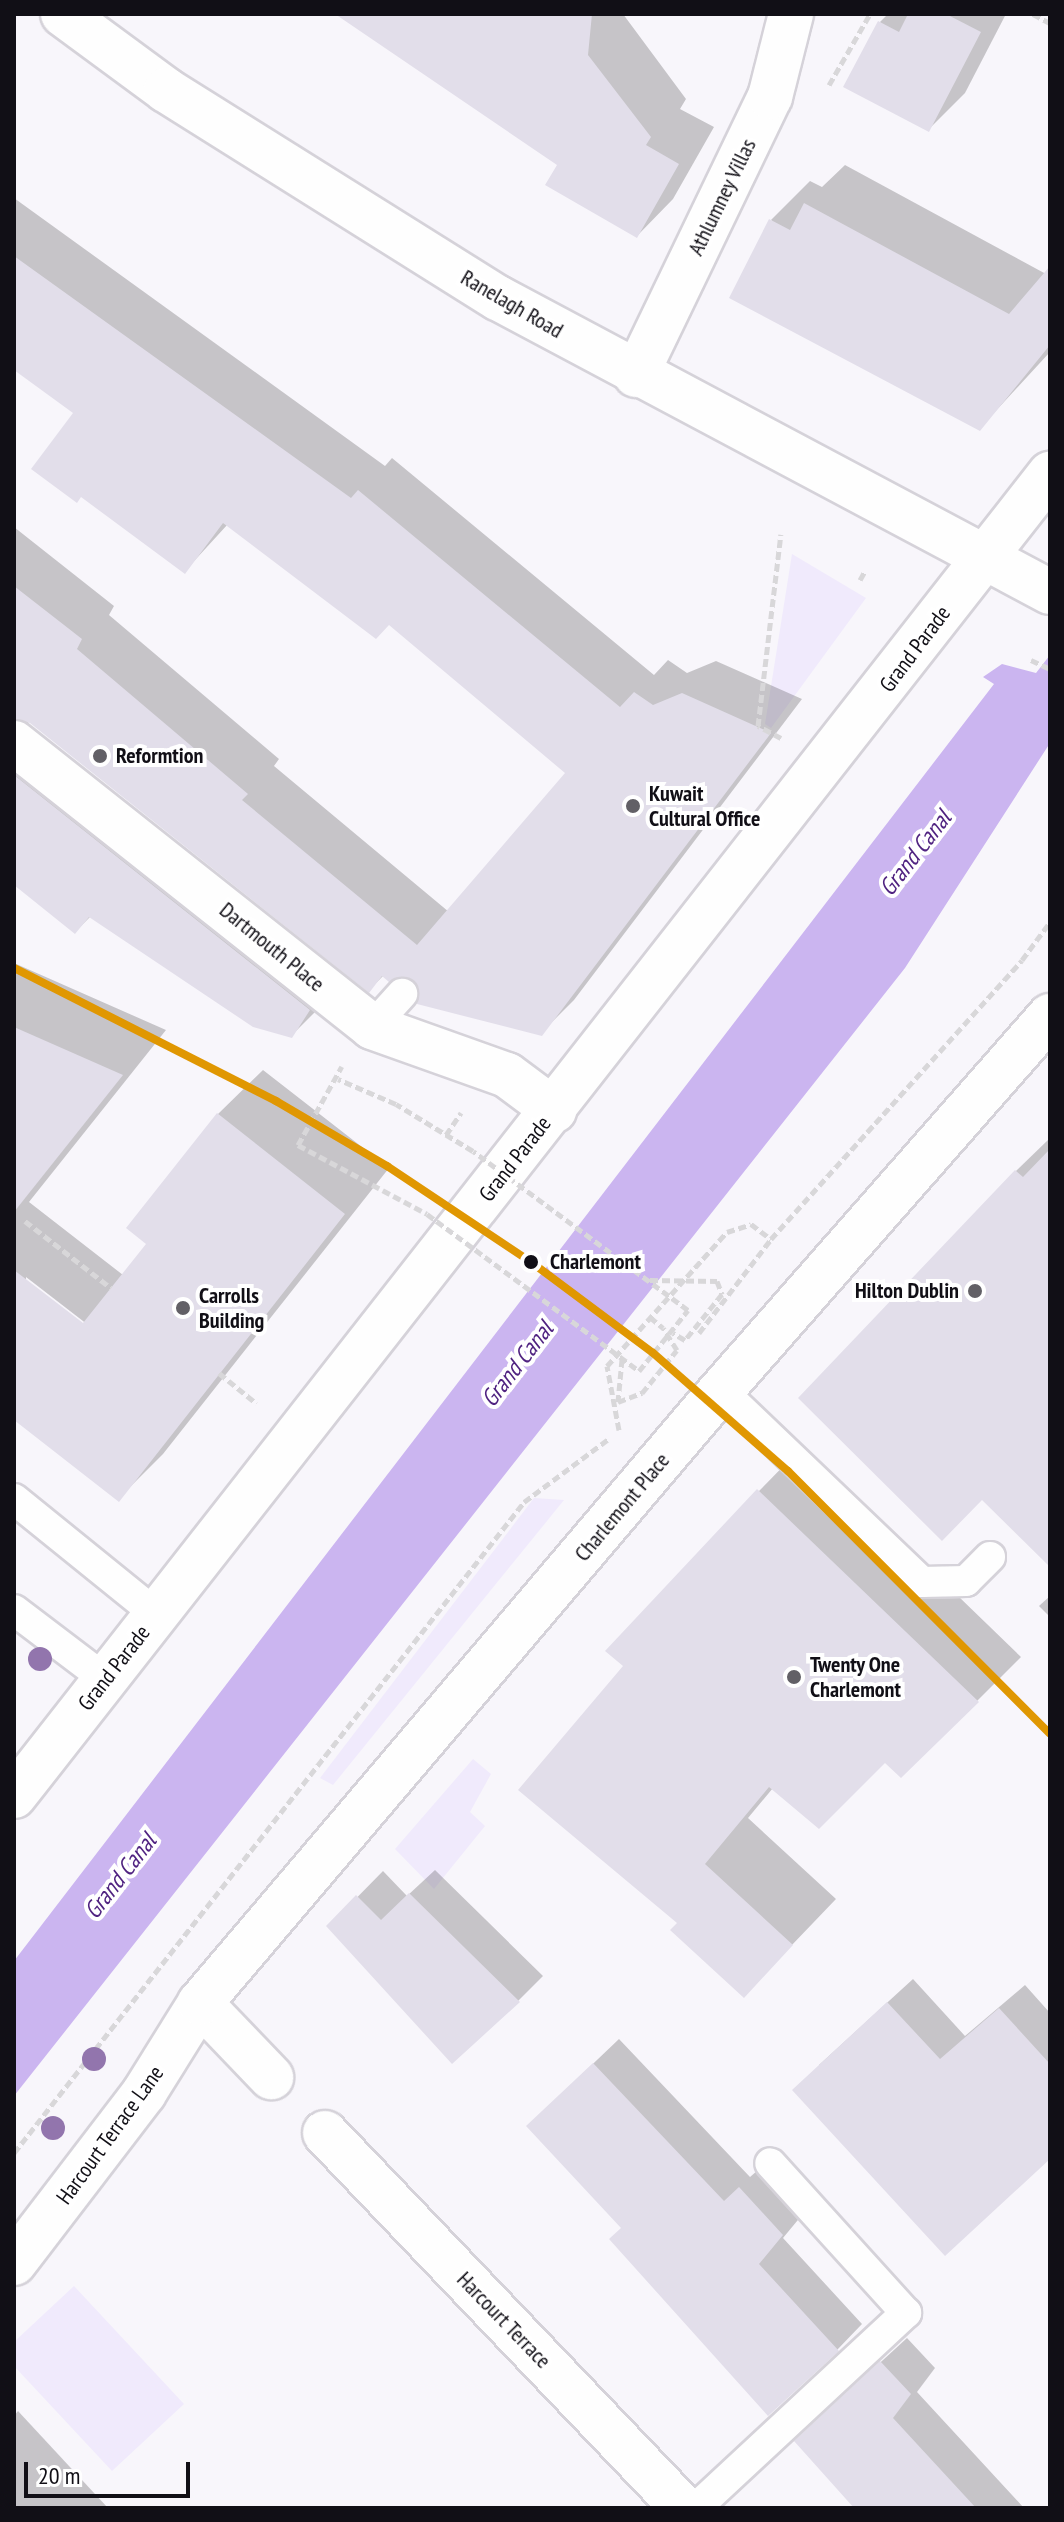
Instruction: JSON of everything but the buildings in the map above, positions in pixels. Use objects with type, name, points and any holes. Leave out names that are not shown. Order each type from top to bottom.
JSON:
[{"type":"street","name":"Ranelagh Road","points":[[63,14],[180,98],[498,298],[636,375],[1050,592]]},
{"type":"street","name":"Athlumney Villas","points":[[636,375],[770,97],[791,14]]},
{"type":"street","name":"Grand Parade","points":[[14,1796],[1050,474]]},
{"type":"street","name":"Dartmouth Place","points":[[14,743],[372,1027],[507,1075],[554,1110]]},
{"type":"street","name":"Charlemont Place","points":[[200,2003],[721,1390],[1050,1016]]},
{"type":"street","points":[[200,2003],[271,2077]]},
{"type":"street","name":"Harcourt Terrace Lane","points":[[14,2263],[144,2093],[200,2003]]},
{"type":"street","name":"Harcourt Terrace","points":[[325,2133],[683,2508]]},
{"type":"lane","points":[[372,1027],[402,994]]},
{"type":"lane","points":[[721,1390],[922,1582],[966,1581],[990,1557]]},
{"type":"lane","points":[[14,1499],[156,1614]]},
{"type":"lane","points":[[14,1610],[105,1679]]},
{"type":"lane","points":[[696,2508],[906,2313],[770,2163]]},
{"type":"path","points":[[827,89],[870,14]]},
{"type":"path","points":[[1033,14],[1050,23]]},
{"type":"path","points":[[781,534],[758,726],[783,740]]},
{"type":"path","points":[[860,580],[865,571]]},
{"type":"path","points":[[1031,660],[1050,669]]},
{"type":"path","points":[[648,1398],[771,1239],[1022,960],[1050,922]]},
{"type":"path","points":[[338,1079],[396,1104],[446,1135],[532,1191],[649,1280],[688,1310],[639,1371],[427,1214],[298,1145],[338,1079]]},
{"type":"path","points":[[446,1135],[460,1113]]},
{"type":"path","points":[[25,1221],[111,1288]]},
{"type":"path","points":[[620,1432],[607,1366],[727,1232],[751,1224],[771,1239]]},
{"type":"path","points":[[649,1280],[717,1281],[722,1294],[685,1340],[650,1317]]},
{"type":"path","points":[[609,1348],[622,1358],[618,1402],[642,1393],[677,1350],[663,1328]]},
{"type":"path","points":[[14,2153],[524,1502],[626,1426]]},
{"type":"shaded area","points":[[792,554],[866,598],[771,728],[765,724]]},
{"type":"shaded area","points":[[534,1498],[564,1500],[333,1785],[320,1778]]},
{"type":"shaded area","points":[[473,1759],[491,1774],[470,1812],[485,1826],[434,1889],[395,1849]]},
{"type":"shaded area","points":[[74,2286],[184,2404],[112,2471],[14,2366],[14,2342]]},
{"type":"water","name":"Grand Canal","points":[[1050,655],[1050,743],[905,968],[14,2096],[14,1961],[994,684],[983,677],[1002,664],[1036,673]]},
{"type":"transit line","points":[[14,968],[276,1101],[387,1166],[531,1262],[653,1353],[788,1471],[1050,1734]]},
{"type":"place","name":"Reformtion","points":[[100,756]]},
{"type":"place","name":"Kuwait Cultural Office","points":[[633,806]]},
{"type":"place","name":"Charlemont","points":[[531,1262]]},
{"type":"place","name":"Hilton Dublin","points":[[975,1291]]},
{"type":"place","name":"Carrolls Building","points":[[183,1308]]},
{"type":"place","name":"Twenty One Charlemont","points":[[794,1677]]}]
